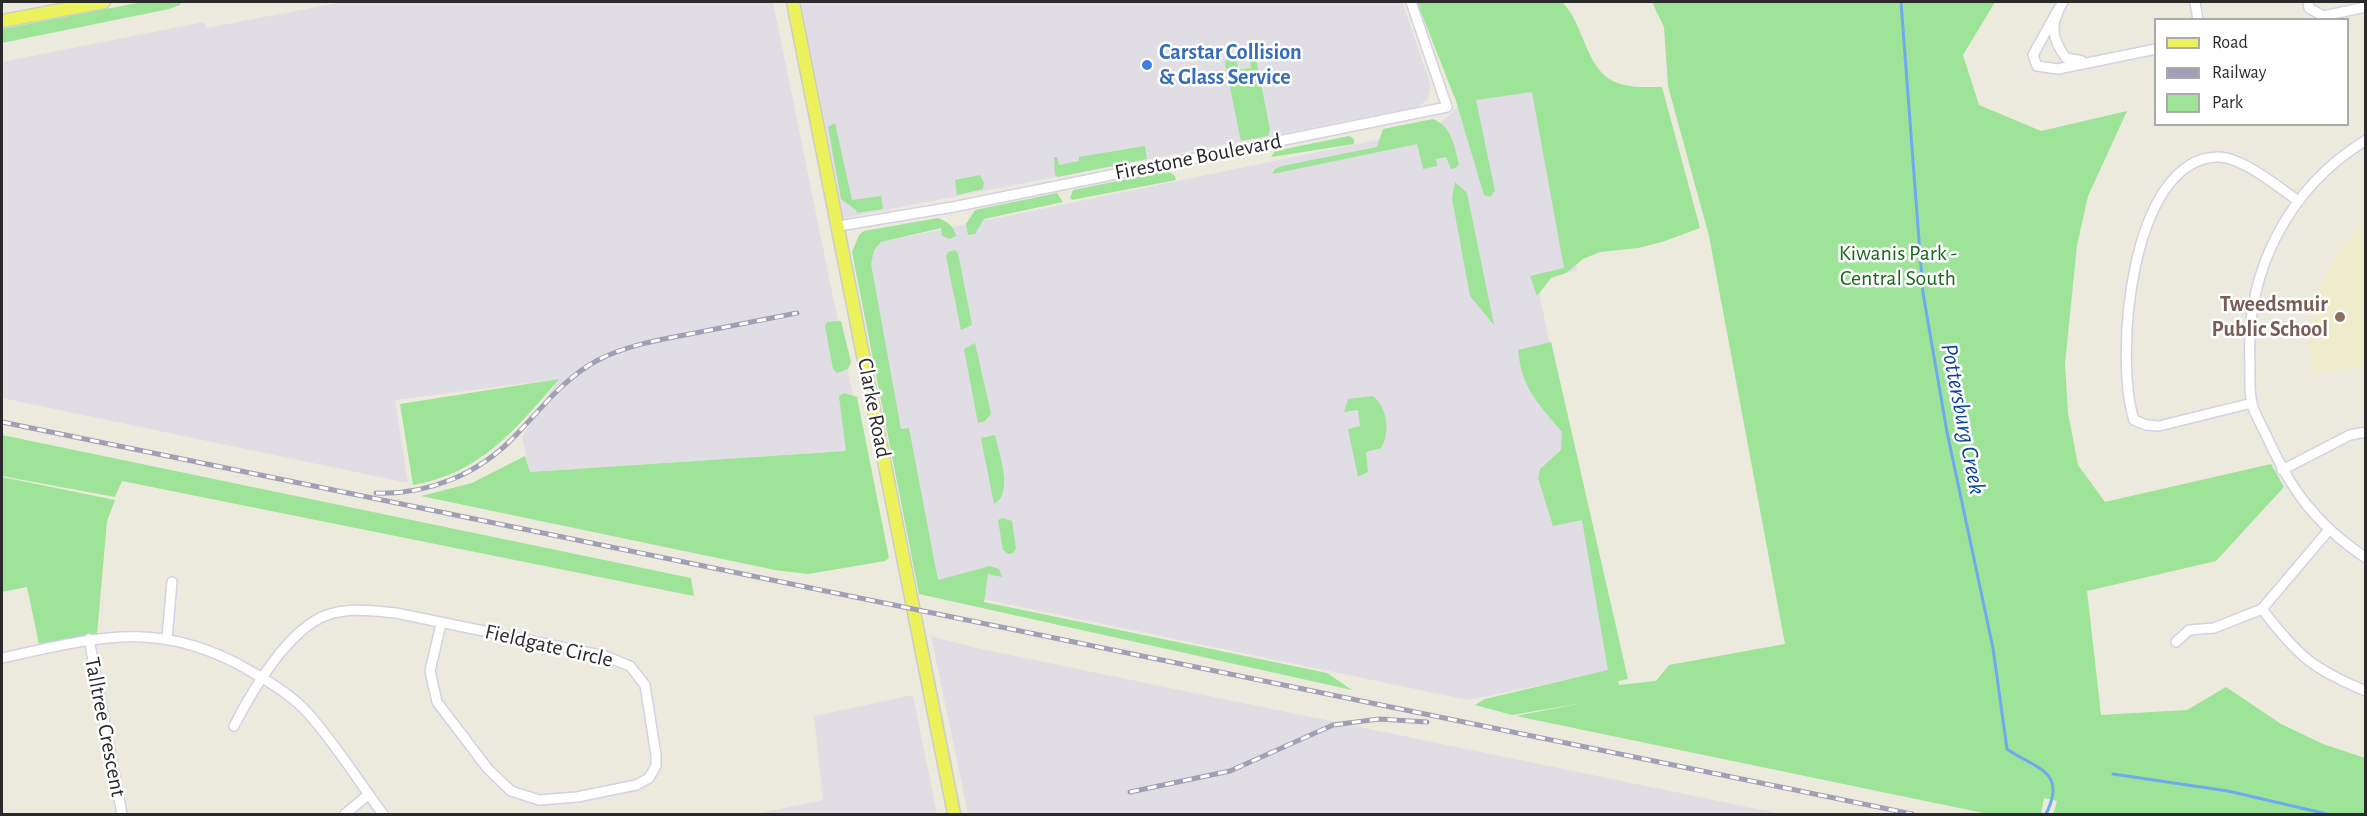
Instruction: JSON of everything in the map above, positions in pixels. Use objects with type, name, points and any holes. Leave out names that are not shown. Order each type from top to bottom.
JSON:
[{"type":"main road","points":[[2,21],[104,2]]},
{"type":"main road","name":"Clarke Road","points":[[793,2],[954,814]]},
{"type":"street","name":"Firestone Boulevard","points":[[839,226],[953,207],[1447,107],[1411,2]]},
{"type":"street","points":[[2195,2],[2198,18]]},
{"type":"street","points":[[2308,2],[2309,8],[2323,16],[2366,7]]},
{"type":"street","points":[[2061,5],[2051,30],[2055,43],[2066,58],[2086,61]]},
{"type":"street","points":[[2061,5],[2032,55],[2037,66],[2058,69],[2086,61],[2154,49]]},
{"type":"street","points":[[2366,140],[2326,171],[2283,221],[2266,260],[2251,306],[2249,353],[2252,403],[2282,470],[2328,531],[2366,558]]},
{"type":"street","points":[[2252,403],[2159,426],[2146,425],[2134,420],[2129,402],[2125,358],[2130,297],[2145,234],[2161,193],[2188,165],[2219,157],[2253,169],[2298,201]]},
{"type":"street","points":[[2282,470],[2350,435],[2366,432]]},
{"type":"street","points":[[2176,642],[2189,630],[2214,628],[2262,609],[2328,531]]},
{"type":"street","points":[[167,638],[172,582]]},
{"type":"street","points":[[2262,609],[2287,641],[2312,666],[2366,691]]},
{"type":"street","name":"Fieldgate Circle","points":[[234,726],[262,678],[295,636],[326,615],[363,610],[396,613],[605,656],[630,666],[645,685],[656,755],[656,766],[649,778],[636,785],[577,797],[539,800],[511,791],[488,769],[437,702],[430,671],[441,624]]},
{"type":"street","points":[[2,658],[89,639],[123,636],[186,641],[222,654],[262,678],[306,711],[383,814]]},
{"type":"street","name":"Talltree Crescent","points":[[89,639],[122,814]]},
{"type":"street","points":[[345,814],[368,795]]},
{"type":"shaded area","points":[[343,2],[773,2],[853,395],[847,451],[530,472],[522,437],[558,379],[395,400],[408,483],[2,398],[2,62],[204,22],[206,28]]},
{"type":"shaded area","points":[[801,2],[1402,2],[1431,86],[1428,99],[1418,107],[844,218]]},
{"type":"shaded area","points":[[1543,84],[1577,270],[1537,281],[1615,670],[1468,700],[940,590],[909,428],[901,430],[866,245],[1435,128],[1472,94]]},
{"type":"shaded area","name":"Tweedsmuir Public School","points":[[2365,220],[2365,367],[2312,373],[2310,341],[2318,294],[2329,267],[2346,241]]},
{"type":"shaded area","points":[[931,636],[976,648],[1782,814],[968,814]]},
{"type":"shaded area","points":[[913,695],[937,814],[756,814],[823,800],[814,716]]},
{"type":"green space","points":[[142,2],[181,2],[180,5],[169,9],[2,43],[2,29]]},
{"type":"green space","points":[[1417,2],[1562,2],[1575,22],[1591,57],[1605,76],[1626,85],[1662,87],[1700,228],[1662,242],[1638,248],[1600,252],[1583,259],[1566,273],[1551,278],[1537,296],[1530,276],[1564,268],[1532,92],[1476,100],[1495,191],[1490,197],[1484,195],[1456,101]]},
{"type":"green space","name":"Kiwanis Park - Central South","points":[[1652,2],[1995,2],[1963,55],[1979,105],[2041,131],[2127,111],[2088,196],[2077,245],[2065,364],[2068,413],[2078,465],[2105,502],[2271,464],[2284,487],[2216,561],[2087,591],[2101,715],[2187,710],[2226,687],[2281,724],[2323,744],[2365,758],[2365,814],[2053,814],[2057,801],[2044,798],[2041,814],[1988,814],[1516,716],[1582,703],[1512,715],[1475,705],[1485,699],[1608,670],[1582,520],[1553,526],[1538,478],[1540,469],[1561,450],[1562,432],[1532,395],[1523,375],[1518,350],[1551,342],[1628,679],[1618,681],[1619,685],[1656,681],[1669,665],[1785,644],[1709,236],[1668,86],[1664,27]]},
{"type":"green space","points":[[1255,54],[1270,129],[1268,136],[1241,141],[1225,63],[1227,59],[1236,57],[1238,70],[1251,68],[1249,56]]},
{"type":"green space","points":[[1433,119],[1444,126],[1451,137],[1459,164],[1456,168],[1451,169],[1446,157],[1436,159],[1437,166],[1423,169],[1417,144],[1272,174],[1275,169],[1282,166],[1377,147],[1383,129]]},
{"type":"green space","points":[[835,123],[852,200],[881,196],[883,209],[857,213],[841,199],[828,127]]},
{"type":"green space","points":[[1349,136],[1354,139],[1354,144],[1271,157],[1275,151]]},
{"type":"green space","points":[[1145,146],[1147,159],[1058,177],[1055,175],[1054,157],[1057,157],[1059,165],[1079,161],[1079,157]]},
{"type":"green space","points":[[1167,171],[1175,176],[1176,180],[1072,200],[1070,198],[1073,190]]},
{"type":"green space","points":[[980,175],[984,183],[983,189],[957,195],[955,180]]},
{"type":"green space","points":[[1455,182],[1467,193],[1494,325],[1470,296],[1452,198]]},
{"type":"green space","points":[[1057,193],[1063,202],[984,219],[975,234],[968,235],[966,224],[975,210]]},
{"type":"green space","points":[[938,218],[950,224],[956,236],[950,239],[942,236],[941,228],[881,242],[874,250],[871,264],[901,429],[909,428],[938,580],[990,566],[999,569],[1002,577],[988,574],[984,602],[1327,673],[1352,690],[919,594],[852,252],[859,235],[864,231]]},
{"type":"green space","points":[[955,250],[958,253],[972,325],[961,330],[946,256],[948,252]]},
{"type":"green space","points":[[841,321],[851,362],[848,369],[837,373],[833,369],[825,326],[827,322]]},
{"type":"green space","points":[[975,343],[991,414],[985,421],[978,423],[964,349]]},
{"type":"green space","points":[[559,379],[512,431],[478,460],[458,471],[413,485],[400,404]]},
{"type":"green space","points":[[844,393],[857,397],[889,558],[885,561],[808,574],[775,570],[421,496],[472,483],[525,456],[530,472],[846,451],[839,396]]},
{"type":"green space","points":[[1373,396],[1384,413],[1386,435],[1381,448],[1366,452],[1368,472],[1358,477],[1348,429],[1360,426],[1358,410],[1344,412],[1348,399]]},
{"type":"green space","points":[[2,435],[691,578],[694,596],[122,481],[115,497],[2,476]]},
{"type":"green space","points":[[995,435],[1004,472],[1004,482],[1000,499],[994,504],[981,438]]},
{"type":"green space","points":[[2,477],[115,500],[107,521],[97,634],[39,644],[27,587],[2,592]]},
{"type":"green space","points":[[1003,518],[1012,521],[1016,549],[1013,553],[1008,554],[1003,550],[998,520]]},
{"type":"waterway","name":"Pottersburg Creek","points":[[1901,2],[1923,293],[1947,432],[1993,648],[2007,749],[2045,772],[2051,779],[2052,799],[2046,814]]},
{"type":"waterway","points":[[2113,774],[2228,791],[2327,814]]},
{"type":"railway","points":[[376,493],[395,493],[433,486],[469,471],[501,449],[574,376],[609,355],[655,341],[797,313]]},
{"type":"railway","points":[[2,422],[1912,814]]},
{"type":"railway","points":[[1130,792],[1230,771],[1333,725],[1379,719],[1427,722]]},
{"type":"place","name":"Carstar Collision & Glass Service","points":[[1147,65]]},
{"type":"place","name":"Tweedsmuir Public School","points":[[2340,317]]}]
